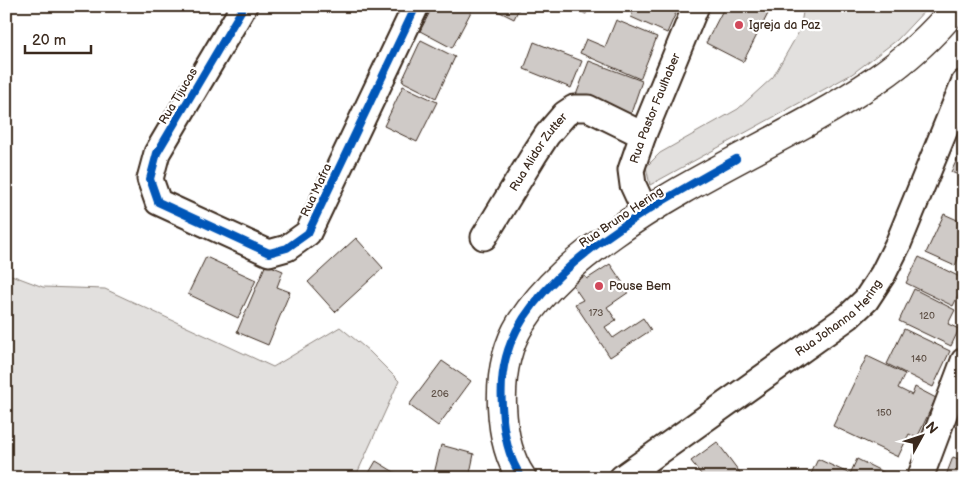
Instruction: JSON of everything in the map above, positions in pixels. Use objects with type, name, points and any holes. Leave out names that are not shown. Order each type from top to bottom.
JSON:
[{"type":"street","name":"Rua Tijucas","points":[[158,202],[150,179],[157,153],[244,6]]},
{"type":"street","name":"Rua Mafra","points":[[158,202],[269,253],[287,248],[308,233],[416,6]]},
{"type":"street","name":"Rua Pastor Faulhaber","points":[[645,211],[634,185],[632,170],[643,135],[696,6]]},
{"type":"street","name":"Rua Bruno Hering","points":[[522,478],[508,446],[502,417],[506,357],[520,324],[547,289],[584,254],[645,211],[823,112],[876,80],[909,56],[957,6]]},
{"type":"street","name":"Rua Johanna Hering","points":[[622,478],[841,322],[866,300],[883,274],[898,244],[964,83]]},
{"type":"street","name":"Rua Alidor Zutter","points":[[484,237],[534,154],[565,114],[574,108],[588,108],[643,135]]},
{"type":"street","points":[[920,478],[964,361]]},
{"type":"shaded area","points":[[804,6],[929,6],[897,40],[852,74],[650,185],[646,167],[660,153],[738,109],[773,77],[800,30]]},
{"type":"shaded area","points":[[6,273],[43,287],[105,289],[273,367],[340,327],[369,351],[399,381],[355,478],[6,478]]},
{"type":"building","points":[[433,6],[474,6],[452,48],[420,31]]},
{"type":"building","points":[[495,6],[520,6],[514,19],[494,9]]},
{"type":"building","points":[[569,6],[590,6],[586,14]]},
{"type":"building","points":[[635,6],[679,6],[667,33],[631,17]]},
{"type":"building","name":"Igreja da Paz","points":[[725,6],[772,6],[743,62],[706,43]]},
{"type":"building","points":[[616,20],[657,37],[640,79],[580,53],[586,39],[605,47]]},
{"type":"building","points":[[421,40],[455,57],[436,98],[402,81]]},
{"type":"building","points":[[534,42],[582,61],[571,88],[524,69]]},
{"type":"building","points":[[589,61],[642,81],[630,116],[576,95]]},
{"type":"building","points":[[403,86],[437,102],[417,142],[384,126]]},
{"type":"building","points":[[964,145],[964,177],[951,172]]},
{"type":"building","points":[[944,214],[964,223],[964,258],[959,256],[955,266],[926,253]]},
{"type":"building","points":[[356,238],[383,268],[335,312],[308,282]]},
{"type":"building","points":[[206,257],[256,280],[238,318],[188,294]]},
{"type":"building","points":[[919,257],[964,279],[964,284],[953,306],[906,283]]},
{"type":"building","points":[[266,264],[283,271],[277,287],[290,292],[268,345],[237,332]]},
{"type":"building","points":[[610,264],[629,292],[607,307],[616,320],[605,327],[613,338],[643,318],[651,330],[610,357],[575,304],[583,300],[572,284],[585,276],[587,279]]},
{"type":"building","points":[[914,289],[955,310],[948,324],[959,329],[951,346],[899,321]]},
{"type":"building","points":[[904,329],[950,351],[933,387],[887,364]]},
{"type":"building","points":[[867,356],[905,374],[898,388],[912,395],[915,387],[936,398],[917,438],[909,434],[898,457],[833,426]]},
{"type":"building","points":[[442,361],[471,381],[438,426],[409,405]]},
{"type":"building","points":[[717,442],[744,478],[704,478],[691,461]]},
{"type":"building","points":[[441,445],[474,454],[469,478],[433,478]]},
{"type":"building","points":[[953,457],[964,461],[964,478],[945,478]]},
{"type":"building","points":[[818,459],[850,474],[857,459],[893,477],[809,478]]},
{"type":"building","points":[[376,461],[404,478],[366,478]]},
{"type":"cycle path","points":[[244,6],[157,153],[150,179],[158,202],[269,253],[287,248],[308,233],[416,6]]},
{"type":"cycle path","points":[[522,478],[513,462],[507,444],[502,400],[506,357],[519,325],[541,295],[569,267],[602,241],[672,195],[736,159]]},
{"type":"place","name":"Igreja da Paz","points":[[739,25]]},
{"type":"place","name":"Pouse Bem","points":[[599,286]]}]
